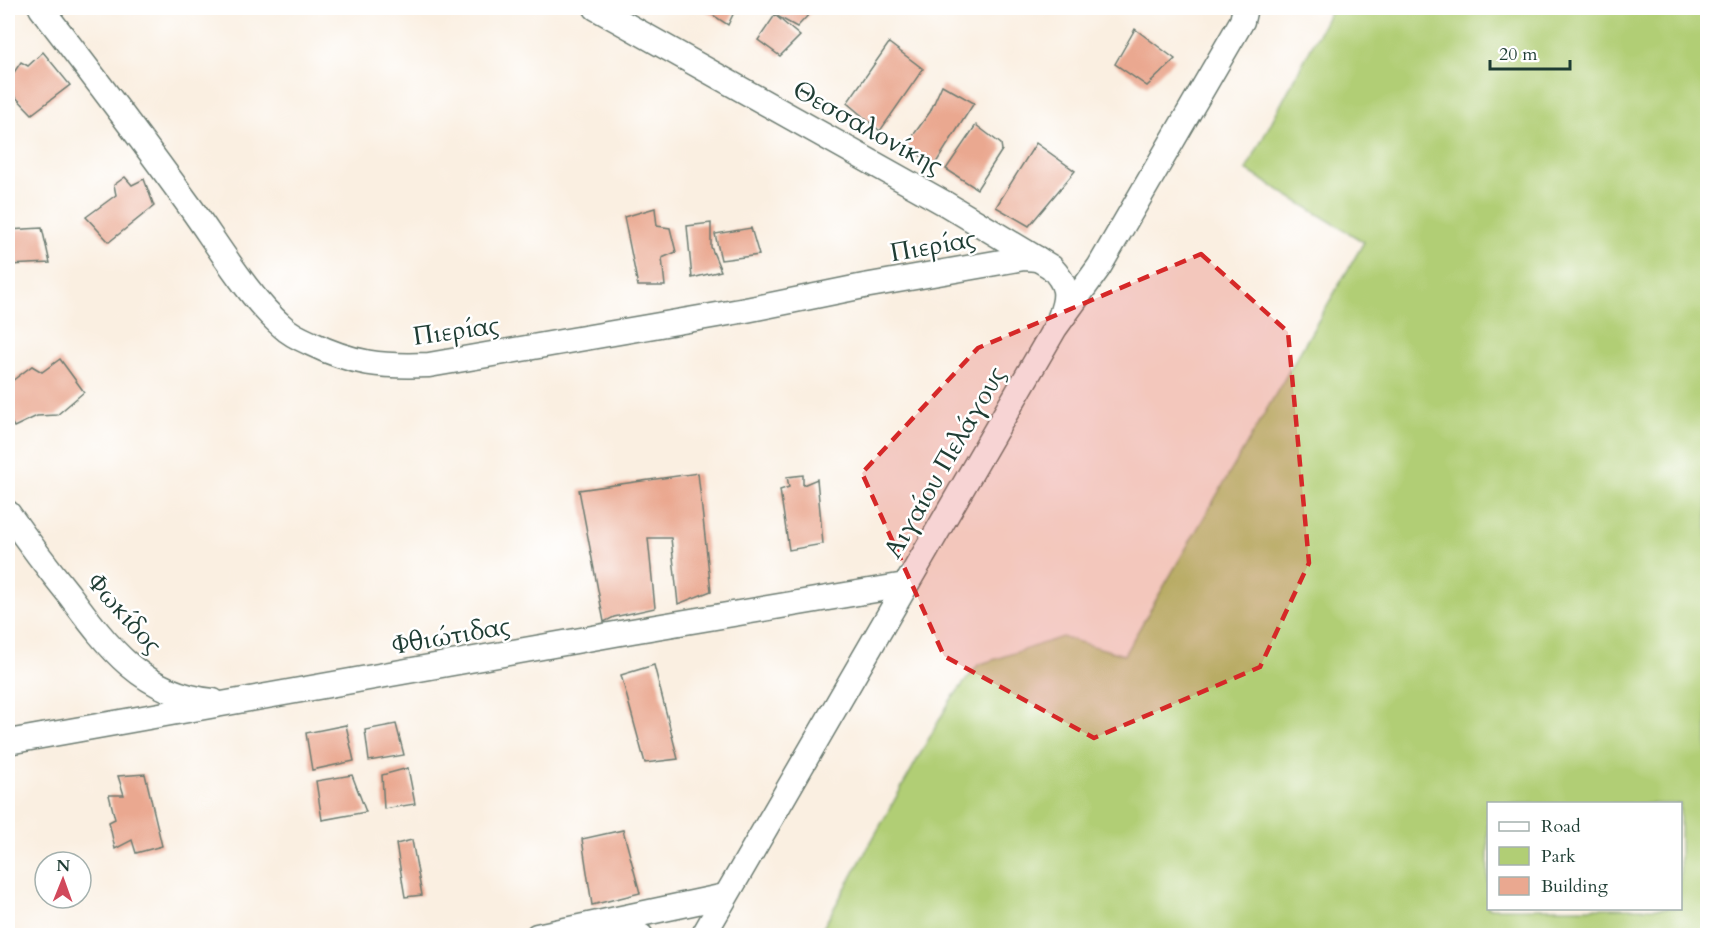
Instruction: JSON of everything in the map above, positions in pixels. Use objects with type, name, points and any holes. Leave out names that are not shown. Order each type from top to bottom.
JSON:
[{"type":"street","name":"Πιερίας","points":[[41,8],[123,113],[253,294],[275,319],[301,339],[343,358],[365,364],[429,365],[746,310],[864,286],[1024,258],[1038,259]]},
{"type":"street","name":"Θεσσαλονίκης","points":[[596,8],[946,204],[1051,267],[1061,277],[1066,291],[1065,304],[1055,328]]},
{"type":"street","name":"Αιγαίου Πελάγους","points":[[704,936],[725,896],[1055,328],[1099,267],[1243,14]]},
{"type":"street","name":"Φωκίδος","points":[[8,513],[93,627],[128,665],[146,679],[175,693],[189,698],[233,703]]},
{"type":"street","name":"Φθιώτιδας","points":[[8,742],[905,585]]},
{"type":"street","points":[[537,936],[725,896]]},
{"type":"street","points":[[588,924],[624,928],[641,936]]},
{"type":"highlighted area","points":[[1201,254],[1288,332],[1309,563],[1260,667],[1094,738],[944,656],[862,473],[978,348]]},
{"type":"green space","points":[[1332,8],[1707,8],[1707,935],[819,935],[950,701],[978,665],[1062,637],[1124,655],[1364,242],[1246,170]]},
{"type":"building","points":[[702,8],[736,8],[728,25]]},
{"type":"building","points":[[779,8],[810,8],[813,10],[797,27],[775,15]]},
{"type":"building","points":[[775,15],[800,36],[780,56],[758,40]]},
{"type":"building","points":[[1135,29],[1175,59],[1147,86],[1115,64]]},
{"type":"building","points":[[889,43],[923,69],[880,131],[847,103]]},
{"type":"building","points":[[43,52],[70,85],[32,114],[8,89],[8,81],[21,62],[28,66]]},
{"type":"building","points":[[942,85],[974,103],[934,166],[906,145],[930,112]]},
{"type":"building","points":[[976,125],[1001,144],[1002,150],[977,189],[946,169]]},
{"type":"building","points":[[1036,143],[1075,171],[1029,226],[996,207]]},
{"type":"building","points":[[125,177],[132,185],[144,179],[154,206],[109,242],[86,217],[116,195],[114,185]]},
{"type":"building","points":[[655,208],[657,226],[670,228],[676,252],[662,258],[665,286],[638,286],[624,217]]},
{"type":"building","points":[[711,223],[711,247],[721,271],[692,278],[687,226]]},
{"type":"building","points":[[42,228],[50,263],[8,265],[8,230]]},
{"type":"building","points":[[751,228],[759,255],[721,260],[715,234]]},
{"type":"building","points":[[60,359],[84,392],[57,415],[37,416],[14,427],[8,417],[8,384],[32,366],[42,372]]},
{"type":"building","points":[[698,473],[711,591],[678,604],[671,538],[648,538],[655,608],[614,617],[604,622],[579,490]]},
{"type":"building","points":[[803,475],[803,485],[817,479],[823,544],[789,550],[780,490],[789,487],[787,477]]},
{"type":"building","points":[[654,665],[678,759],[645,763],[621,675]]},
{"type":"building","points":[[396,724],[404,755],[369,761],[365,730]]},
{"type":"building","points":[[346,725],[354,761],[312,770],[306,733]]},
{"type":"building","points":[[408,768],[415,804],[384,809],[382,775]]},
{"type":"building","points":[[145,774],[162,846],[136,853],[132,840],[115,849],[109,822],[115,819],[109,795],[124,795],[118,776]]},
{"type":"building","points":[[352,775],[366,812],[322,820],[316,781]]},
{"type":"building","points":[[623,830],[640,893],[592,905],[582,839]]},
{"type":"building","points":[[412,840],[422,895],[405,897],[396,844]]}]
